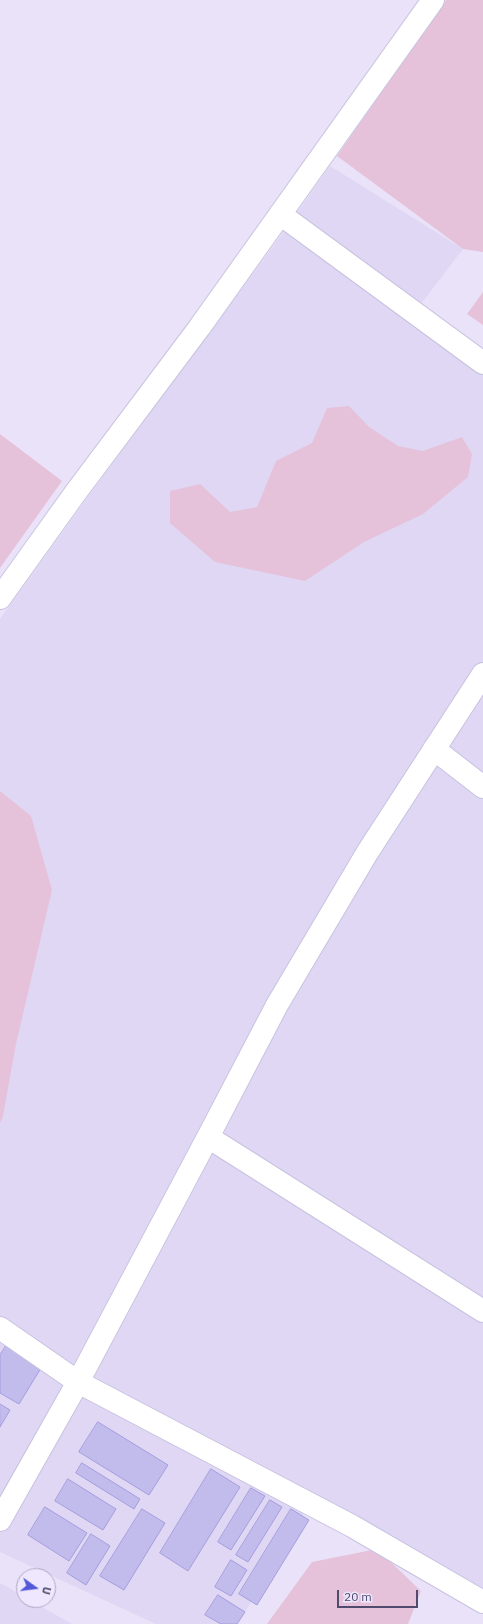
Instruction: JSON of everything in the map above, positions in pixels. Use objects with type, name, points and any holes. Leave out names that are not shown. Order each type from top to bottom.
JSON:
[{"type":"street","points":[[0,598],[81,486],[199,328],[433,0]]},
{"type":"street","points":[[280,214],[483,363]]},
{"type":"street","points":[[0,1520],[78,1382],[277,1004],[367,853],[483,674]]},
{"type":"street","points":[[434,749],[483,787]]},
{"type":"street","points":[[208,1137],[483,1311]]},
{"type":"street","points":[[0,1328],[78,1382],[352,1526],[483,1602]]},
{"type":"shaded area","points":[[446,0],[483,0],[483,252],[463,249],[337,156]]},
{"type":"shaded area","points":[[330,166],[463,249],[414,313],[483,363],[483,1590],[310,1503],[238,1624],[156,1624],[56,1578],[56,1568],[35,1568],[0,1552],[0,619],[275,244]]},
{"type":"shaded area","points":[[483,292],[483,325],[467,314]]},
{"type":"shaded area","points":[[349,406],[369,427],[398,446],[423,451],[462,437],[472,454],[468,477],[423,514],[364,542],[305,581],[215,562],[170,523],[170,491],[200,484],[230,512],[257,507],[276,461],[312,443],[327,408]]},
{"type":"shaded area","points":[[0,434],[62,481],[0,568]]},
{"type":"shaded area","points":[[0,791],[31,816],[52,890],[16,1044],[3,1116],[0,1123]]},
{"type":"shaded area","points":[[377,1549],[421,1591],[408,1624],[267,1624],[312,1562]]},
{"type":"shaded area","points":[[0,1583],[16,1592],[16,1608],[44,1608],[72,1624],[0,1624]]},
{"type":"building","points":[[6,1346],[41,1368],[19,1404],[0,1393],[0,1355]]},
{"type":"building","points":[[0,1404],[10,1410],[0,1427]]},
{"type":"building","points":[[98,1422],[168,1465],[149,1495],[79,1452]]},
{"type":"building","points":[[82,1463],[140,1499],[134,1509],[76,1473]]},
{"type":"building","points":[[211,1469],[240,1487],[188,1571],[160,1553]]},
{"type":"building","points":[[68,1479],[116,1509],[103,1530],[55,1501]]},
{"type":"building","points":[[251,1488],[265,1496],[231,1550],[218,1542]]},
{"type":"building","points":[[270,1500],[282,1507],[248,1562],[236,1555]]},
{"type":"building","points":[[45,1507],[87,1533],[69,1561],[28,1535]]},
{"type":"building","points":[[142,1509],[165,1523],[124,1590],[100,1576]]},
{"type":"building","points":[[291,1509],[309,1520],[257,1605],[239,1594]]},
{"type":"building","points":[[91,1534],[110,1546],[86,1585],[67,1573]]},
{"type":"building","points":[[231,1560],[247,1570],[231,1596],[215,1587]]},
{"type":"building","points":[[218,1595],[245,1612],[237,1624],[221,1624],[205,1615]]}]
